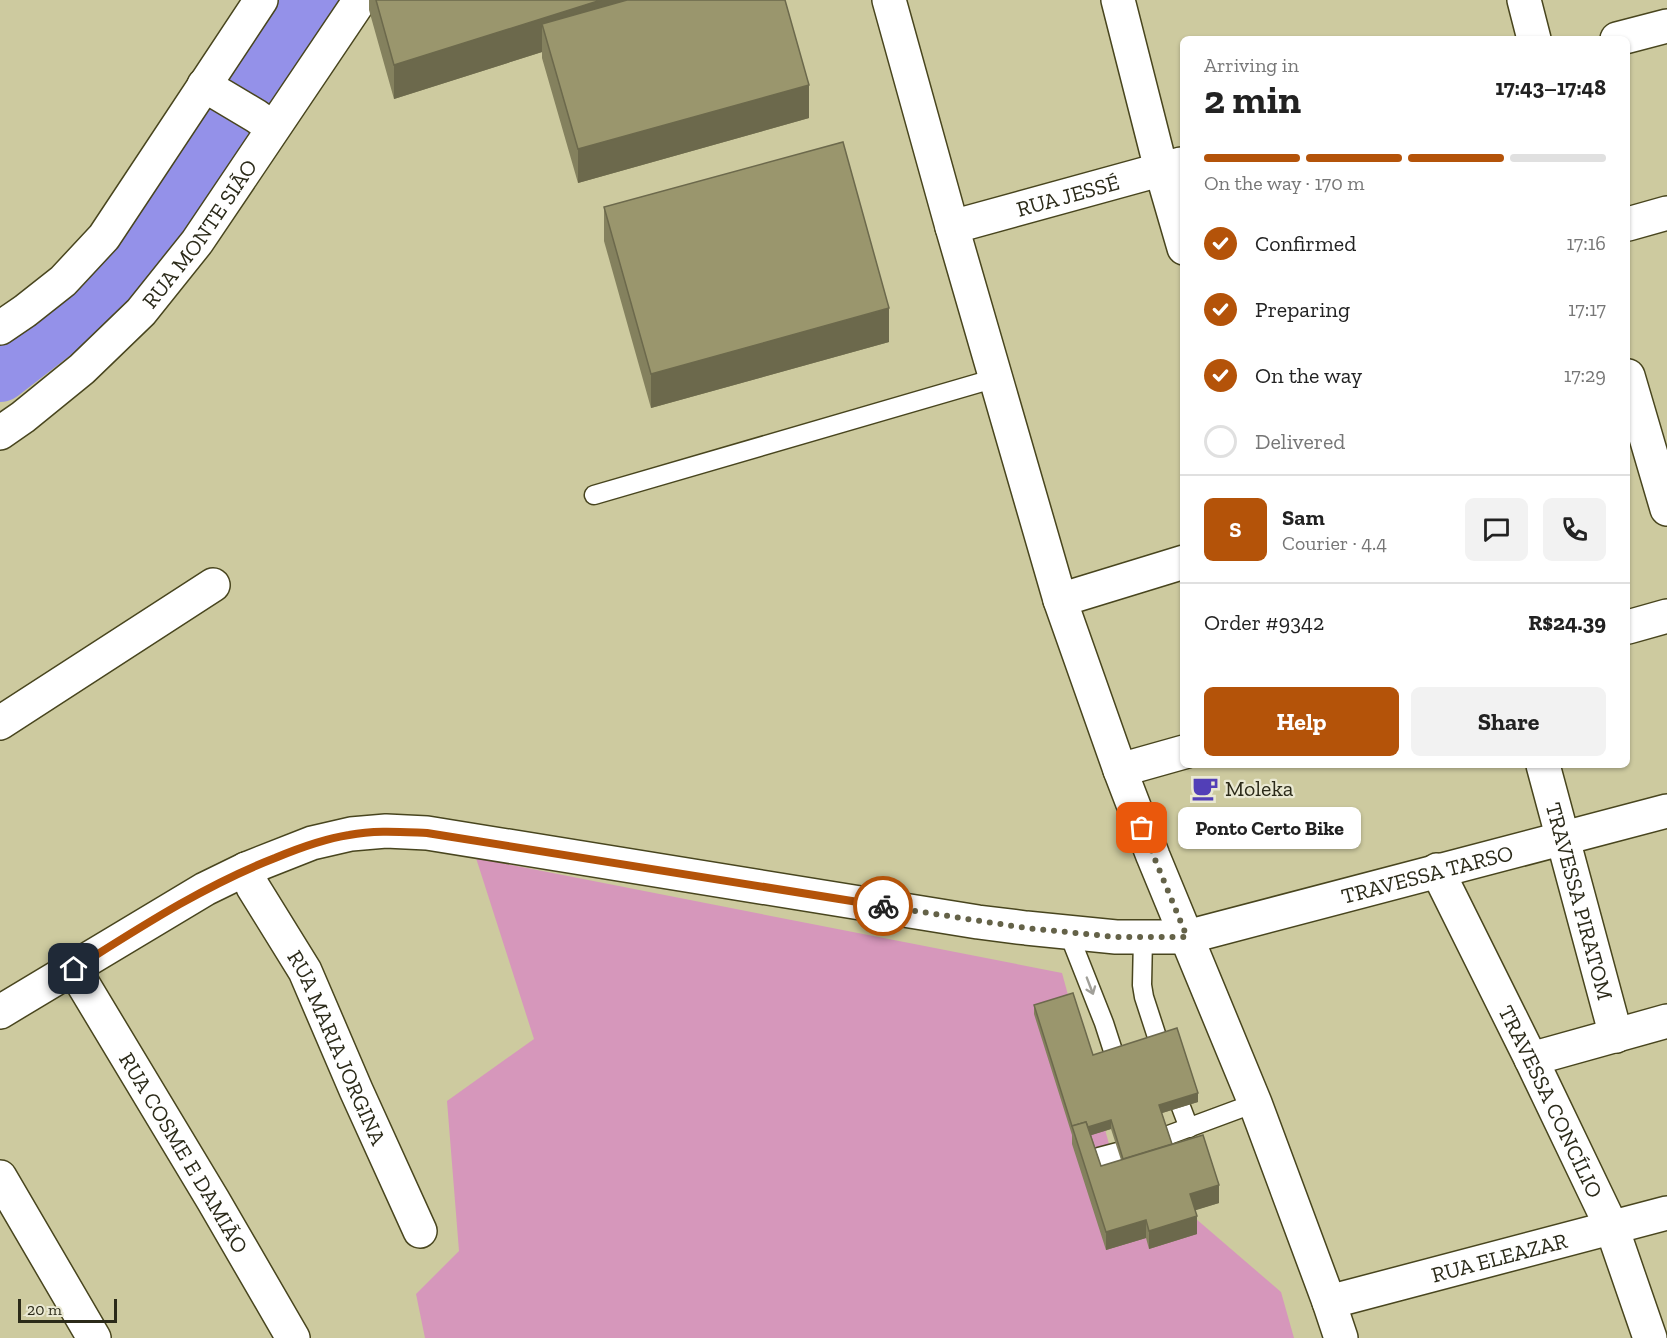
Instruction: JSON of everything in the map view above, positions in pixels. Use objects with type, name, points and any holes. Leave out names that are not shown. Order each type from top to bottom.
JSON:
[{"type":"street","name":"RUA MONTE SIÃO","points":[[0,433],[82,369],[141,312],[197,242],[241,107],[261,0]]},
{"type":"street","name":"RUA MONTE SIÃO","points":[[0,328],[63,280],[104,237],[241,107],[360,0]]},
{"type":"street","points":[[889,0],[1060,600],[1120,770],[1255,1103],[1341,1338]]},
{"type":"street","points":[[1118,0],[1172,166],[1180,221]]},
{"type":"street","points":[[1524,0],[1533,36]]},
{"type":"street","points":[[1629,36],[1667,26]]},
{"type":"street","name":"RUA JESSÉ","points":[[952,226],[1172,166]]},
{"type":"street","points":[[1630,223],[1667,213]]},
{"type":"street","points":[[1630,383],[1667,509]]},
{"type":"street","points":[[1060,600],[1180,563]]},
{"type":"street","points":[[0,723],[213,585]]},
{"type":"street","points":[[1630,626],[1667,616]]},
{"type":"street","points":[[1120,770],[1180,753]]},
{"type":"street","name":"TRAVESSA PIRATOM","points":[[1544,768],[1616,1036]]},
{"type":"street","name":"TRAVESSA TARSO","points":[[0,1012],[206,889],[246,869],[312,843],[351,834],[386,831],[427,833],[1026,928],[1116,937],[1187,937],[1667,811]]},
{"type":"street","name":"RUA MARIA JORGINA","points":[[246,869],[253,886],[305,971],[420,1231]]},
{"type":"street","name":"TRAVESSA CONCÍLIO","points":[[1437,870],[1532,1059],[1612,1228],[1650,1338]]},
{"type":"street","name":"RUA COSME E DAMIÃO","points":[[74,969],[293,1338]]},
{"type":"street","points":[[1532,1059],[1667,1021]]},
{"type":"street","points":[[0,1177],[94,1338]]},
{"type":"street","name":"RUA ELEAZAR","points":[[1329,1302],[1667,1213]]},
{"type":"lane","points":[[594,495],[996,378]]},
{"type":"lane","points":[[1068,932],[1099,1025],[1115,1057]]},
{"type":"lane","points":[[1143,937],[1142,985],[1159,1043]]},
{"type":"lane","points":[[1166,1136],[1255,1103]]},
{"type":"lane","points":[[1181,1107],[1189,1128]]},
{"type":"lane","points":[[1099,1157],[1118,1152]]},
{"type":"shaded area","points":[[476,858],[1062,973],[1109,1144],[1281,1292],[1294,1338],[425,1338],[416,1294],[459,1251],[447,1101],[534,1039]]},
{"type":"building","points":[[376,0],[601,0],[394,65]]},
{"type":"building","points":[[627,0],[785,0],[809,85],[578,149],[542,24]]},
{"type":"building","points":[[843,142],[889,308],[651,374],[604,207]]},
{"type":"building","points":[[1073,993],[1093,1055],[1177,1028],[1198,1093],[1159,1105],[1172,1144],[1123,1159],[1111,1120],[1088,1127],[1086,1122],[1072,1126],[1034,1005]]},
{"type":"building","points":[[1086,1122],[1101,1166],[1203,1135],[1219,1185],[1190,1194],[1197,1216],[1149,1231],[1146,1220],[1106,1232],[1072,1126]]},
{"type":"waterway","points":[[0,373],[115,284],[168,218],[314,0]]},
{"type":"way so far","points":[[883,906],[1026,928],[1116,937],[1187,937],[1142,828]]},
{"type":"place","name":"Moleka","points":[[1205,788]]},
{"type":"place","name":"Ponto Certo Bike","points":[[1142,828]]},
{"type":"route","points":[[74,969],[206,889],[246,869],[312,843],[351,834],[386,831],[427,833],[883,906]]}]
